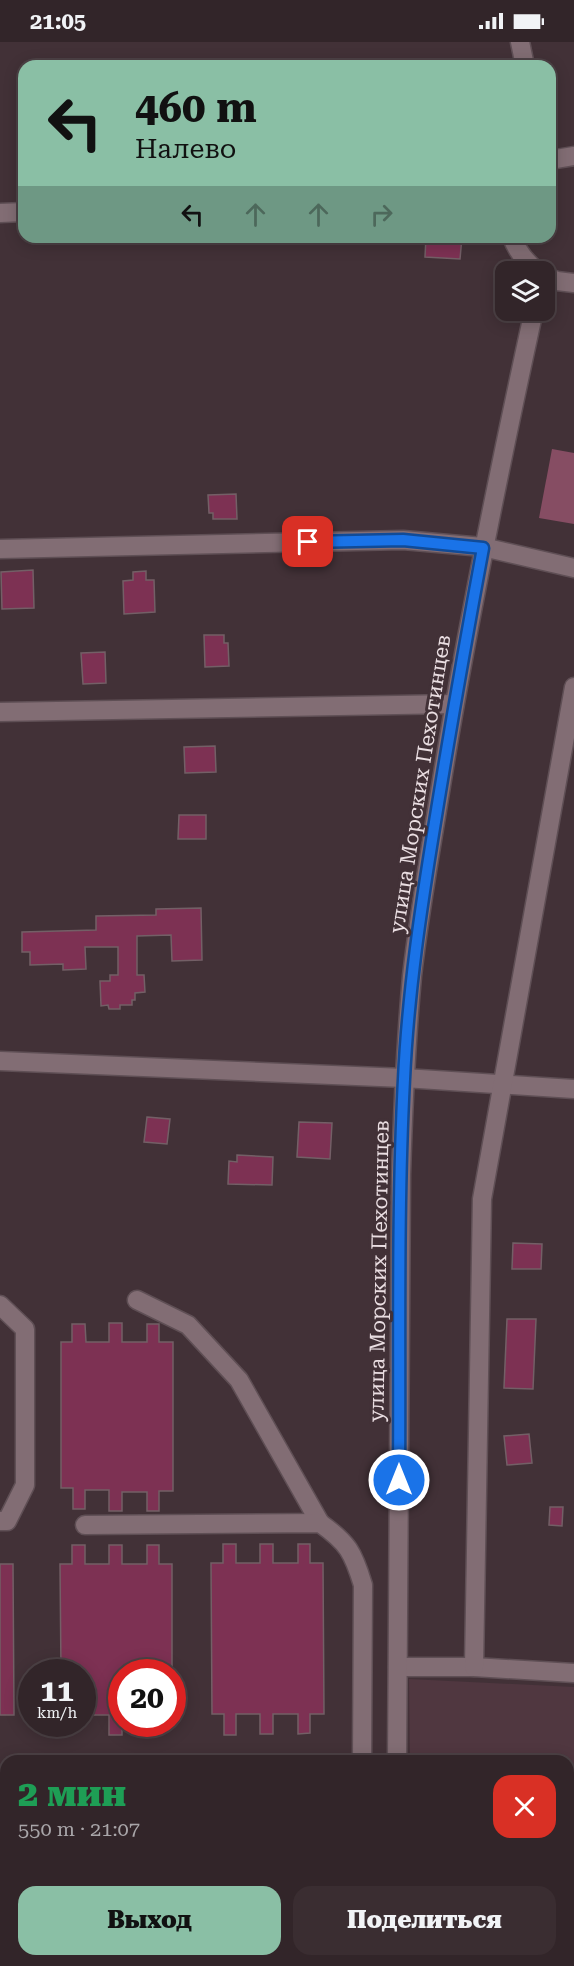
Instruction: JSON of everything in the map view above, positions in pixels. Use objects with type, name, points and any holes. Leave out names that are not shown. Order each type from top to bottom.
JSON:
[{"type":"lane","points":[[520,42],[524,60]]},
{"type":"lane","points":[[556,158],[574,151]]},
{"type":"lane","points":[[0,213],[18,212]]},
{"type":"lane","points":[[514,243],[525,261]]},
{"type":"lane","points":[[555,280],[574,283]]},
{"type":"lane","name":"улица Морских Пехотинцев","points":[[397,1755],[401,1187],[404,1078],[412,975],[454,704],[483,548],[532,321]]},
{"type":"lane","points":[[0,549],[403,540],[483,548],[574,568]]},
{"type":"lane","points":[[474,1667],[482,1199],[570,740],[574,687]]},
{"type":"lane","points":[[0,712],[454,704]]},
{"type":"lane","points":[[0,1060],[404,1078],[574,1089]]},
{"type":"lane","points":[[137,1300],[188,1325],[239,1380],[320,1522],[340,1537],[355,1557],[363,1585],[362,1755]]},
{"type":"lane","points":[[0,1305],[25,1329],[25,1485],[7,1521],[0,1521]]},
{"type":"lane","points":[[85,1525],[320,1522]]},
{"type":"lane","points":[[398,1667],[474,1667],[574,1673]]},
{"type":"shaded area","points":[[552,449],[574,453],[574,524],[539,518]]},
{"type":"shaded area","points":[[409,1679],[574,1687],[574,1755],[410,1755]]},
{"type":"building","points":[[426,243],[461,243],[460,259],[425,257]]},
{"type":"building","points":[[236,494],[237,519],[213,519],[213,513],[209,513],[208,495]]},
{"type":"building","points":[[33,570],[34,608],[2,609],[1,572]]},
{"type":"building","points":[[146,571],[146,580],[154,580],[155,612],[124,614],[123,581],[133,580],[133,572]]},
{"type":"building","points":[[204,635],[224,635],[224,643],[228,643],[229,666],[205,667]]},
{"type":"building","points":[[105,652],[106,683],[83,684],[81,653]]},
{"type":"building","points":[[215,746],[216,772],[185,773],[184,747]]},
{"type":"building","points":[[179,815],[206,815],[206,839],[178,839]]},
{"type":"building","points":[[201,908],[202,960],[172,961],[171,935],[137,936],[137,975],[144,975],[145,992],[135,993],[132,1005],[120,1005],[120,1009],[109,1009],[108,1005],[101,1006],[100,981],[110,981],[110,975],[118,975],[118,947],[85,947],[86,969],[63,970],[63,964],[30,965],[30,952],[22,952],[22,932],[96,930],[96,916],[156,915],[156,909]]},
{"type":"building","points":[[147,1117],[170,1119],[167,1144],[144,1142]]},
{"type":"building","points":[[299,1122],[332,1123],[330,1159],[297,1157]]},
{"type":"building","points":[[237,1155],[273,1157],[272,1185],[228,1184],[229,1161],[237,1162]]},
{"type":"building","points":[[513,1243],[542,1244],[541,1269],[512,1269]]},
{"type":"building","points":[[507,1319],[536,1319],[533,1389],[504,1388]]},
{"type":"building","points":[[109,1323],[122,1323],[122,1342],[147,1342],[147,1324],[159,1324],[159,1342],[173,1342],[173,1491],[159,1491],[159,1511],[147,1511],[147,1492],[122,1492],[122,1511],[109,1511],[109,1490],[85,1490],[85,1509],[73,1509],[73,1488],[61,1488],[61,1342],[72,1342],[72,1324],[85,1324],[86,1342],[109,1342]]},
{"type":"building","points":[[529,1434],[532,1463],[507,1465],[504,1436]]},
{"type":"building","points":[[550,1507],[563,1507],[562,1526],[549,1525]]},
{"type":"building","points":[[223,1544],[236,1544],[236,1563],[260,1563],[260,1544],[273,1544],[273,1563],[298,1563],[298,1544],[310,1544],[310,1563],[323,1563],[324,1714],[310,1714],[310,1733],[298,1734],[298,1714],[273,1714],[273,1734],[260,1734],[260,1714],[236,1714],[236,1735],[224,1735],[224,1714],[212,1714],[211,1563],[223,1563]]},
{"type":"building","points":[[72,1545],[85,1545],[85,1564],[109,1564],[109,1545],[122,1545],[122,1564],[147,1564],[147,1545],[159,1545],[159,1564],[172,1564],[172,1659],[108,1659],[108,1715],[96,1715],[96,1659],[61,1659],[60,1564],[72,1564]]},
{"type":"building","points":[[0,1564],[13,1564],[14,1715],[0,1715]]},
{"type":"route","points":[[308,542],[403,540],[442,542],[483,548],[454,704],[412,975],[404,1078],[399,1480]]}]
